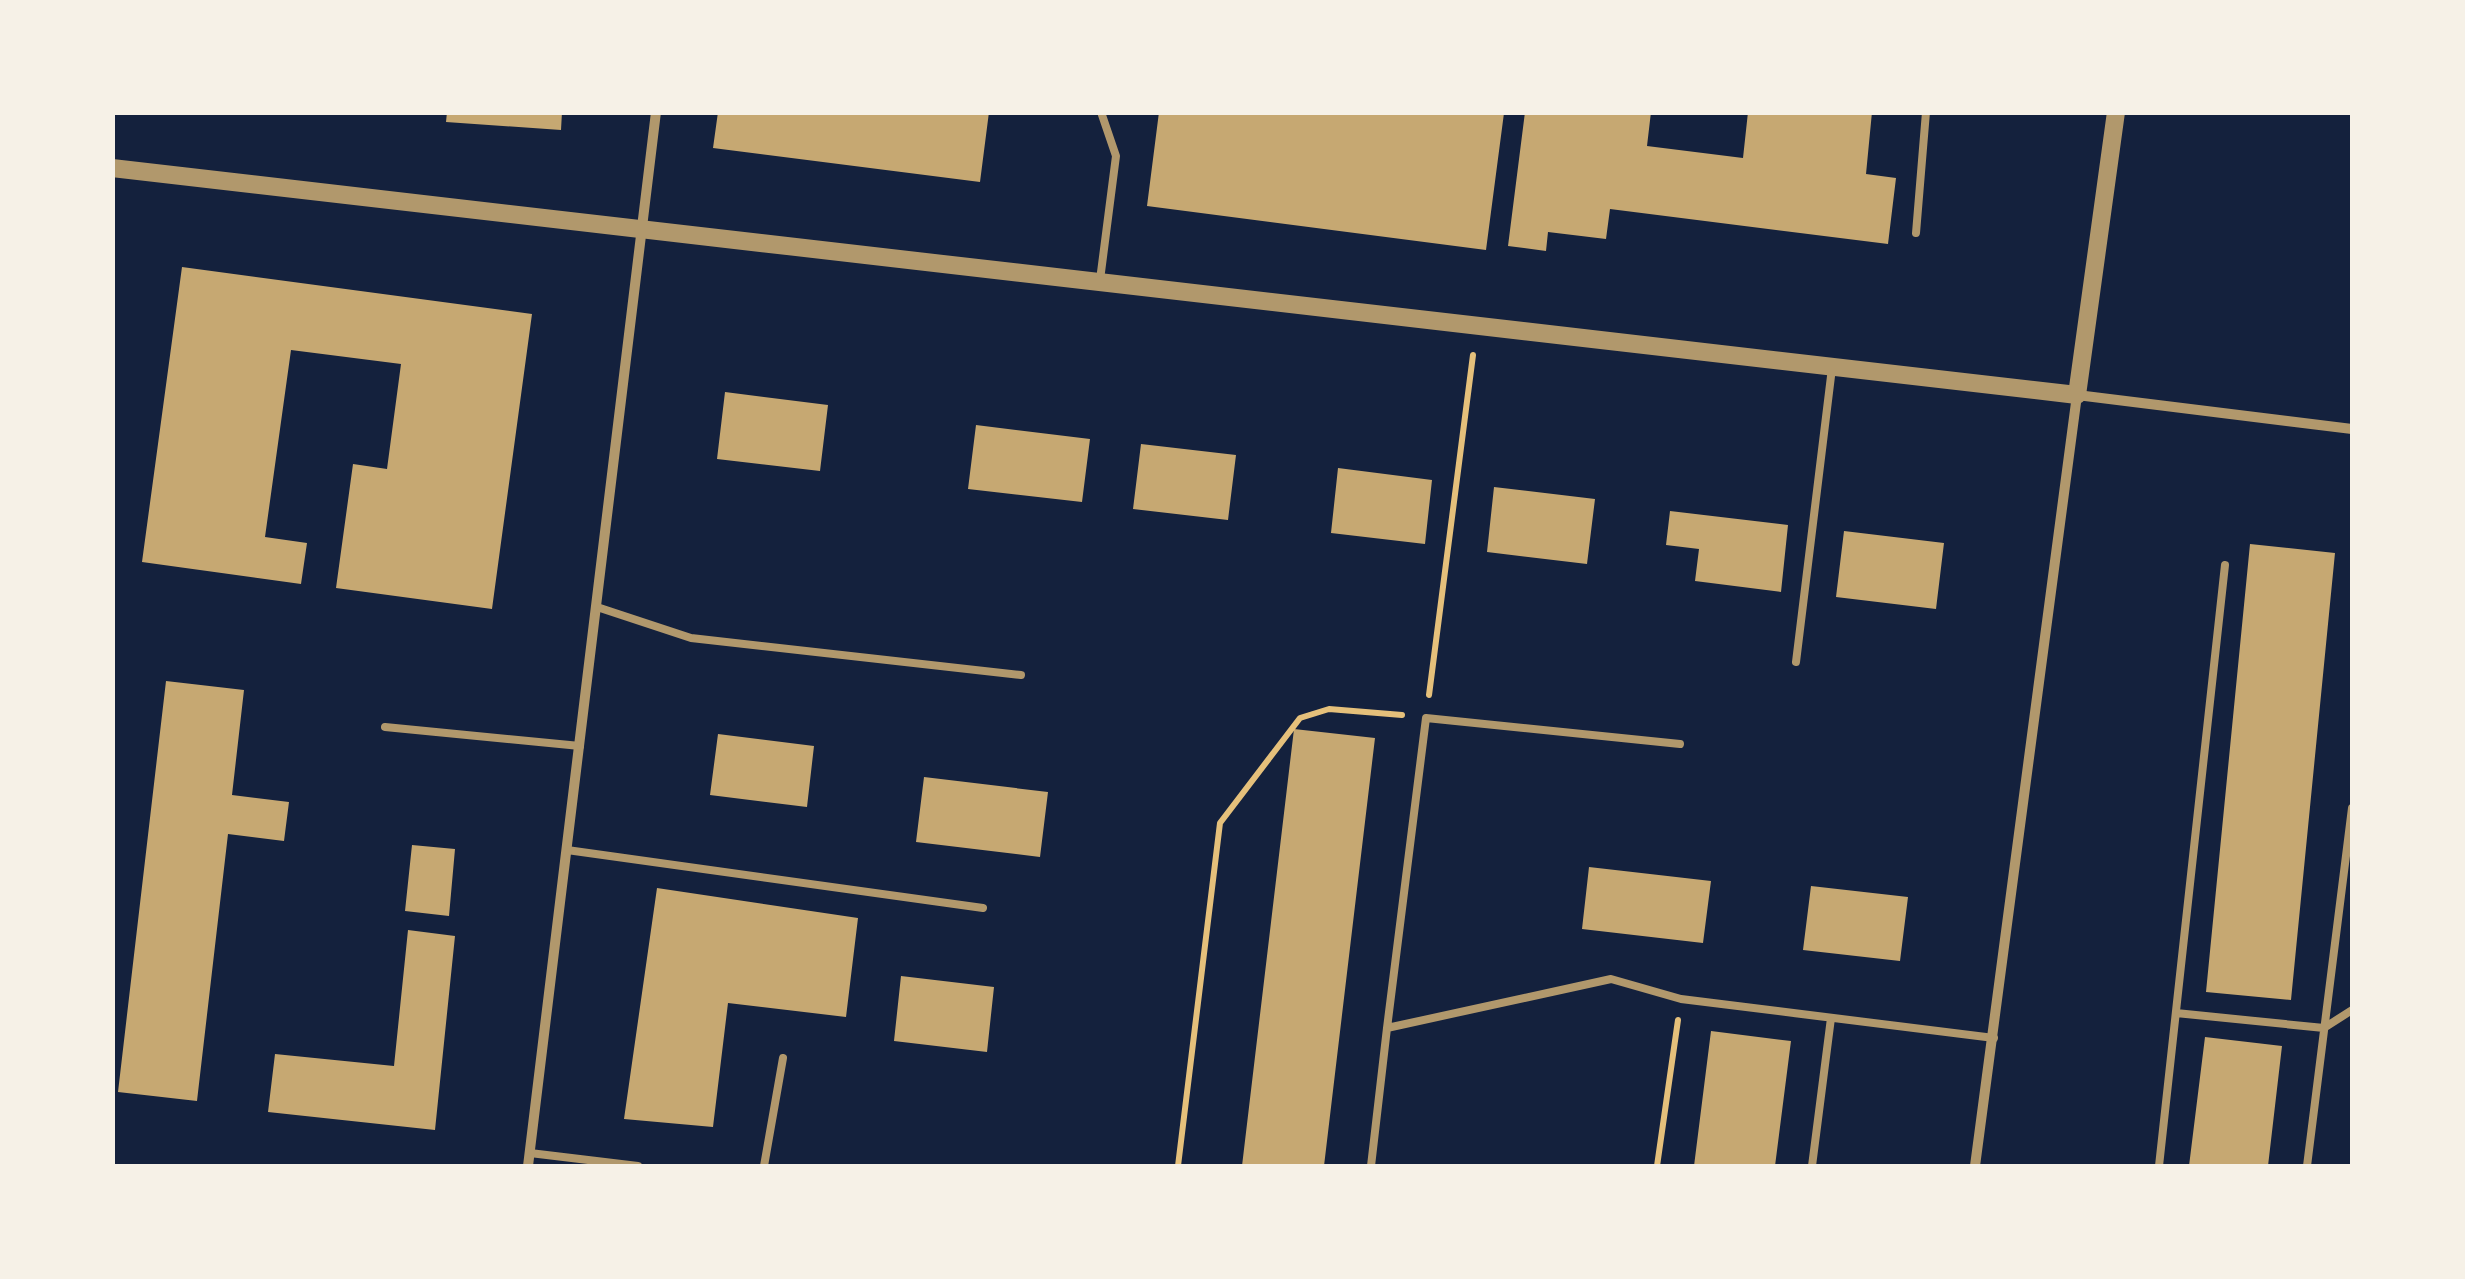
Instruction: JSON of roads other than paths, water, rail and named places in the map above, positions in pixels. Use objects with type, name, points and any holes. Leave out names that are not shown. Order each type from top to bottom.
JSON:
[{"type":"street","points":[[528,1166],[656,112]]},
{"type":"street","points":[[1975,1166],[2116,112]]},
{"type":"street","points":[[112,168],[644,226],[2352,429]]},
{"type":"lane","points":[[1100,280],[1116,156],[1102,112]]},
{"type":"lane","points":[[1916,233],[1926,112]]},
{"type":"lane","points":[[1796,662],[1832,366]]},
{"type":"lane","points":[[2159,1166],[2226,565]]},
{"type":"lane","points":[[597,607],[691,638],[1021,675]]},
{"type":"lane","points":[[1371,1166],[1426,718],[1680,744]]},
{"type":"lane","points":[[385,728],[580,746]]},
{"type":"lane","points":[[2307,1166],[2352,808]]},
{"type":"lane","points":[[567,850],[983,908]]},
{"type":"lane","points":[[1386,1028],[1610,979],[1681,999],[1994,1038]]},
{"type":"lane","points":[[2176,1012],[2324,1028],[2352,1010]]},
{"type":"lane","points":[[1812,1166],[1830,1018]]},
{"type":"lane","points":[[764,1166],[782,1058]]},
{"type":"lane","points":[[530,1152],[638,1166]]}]
